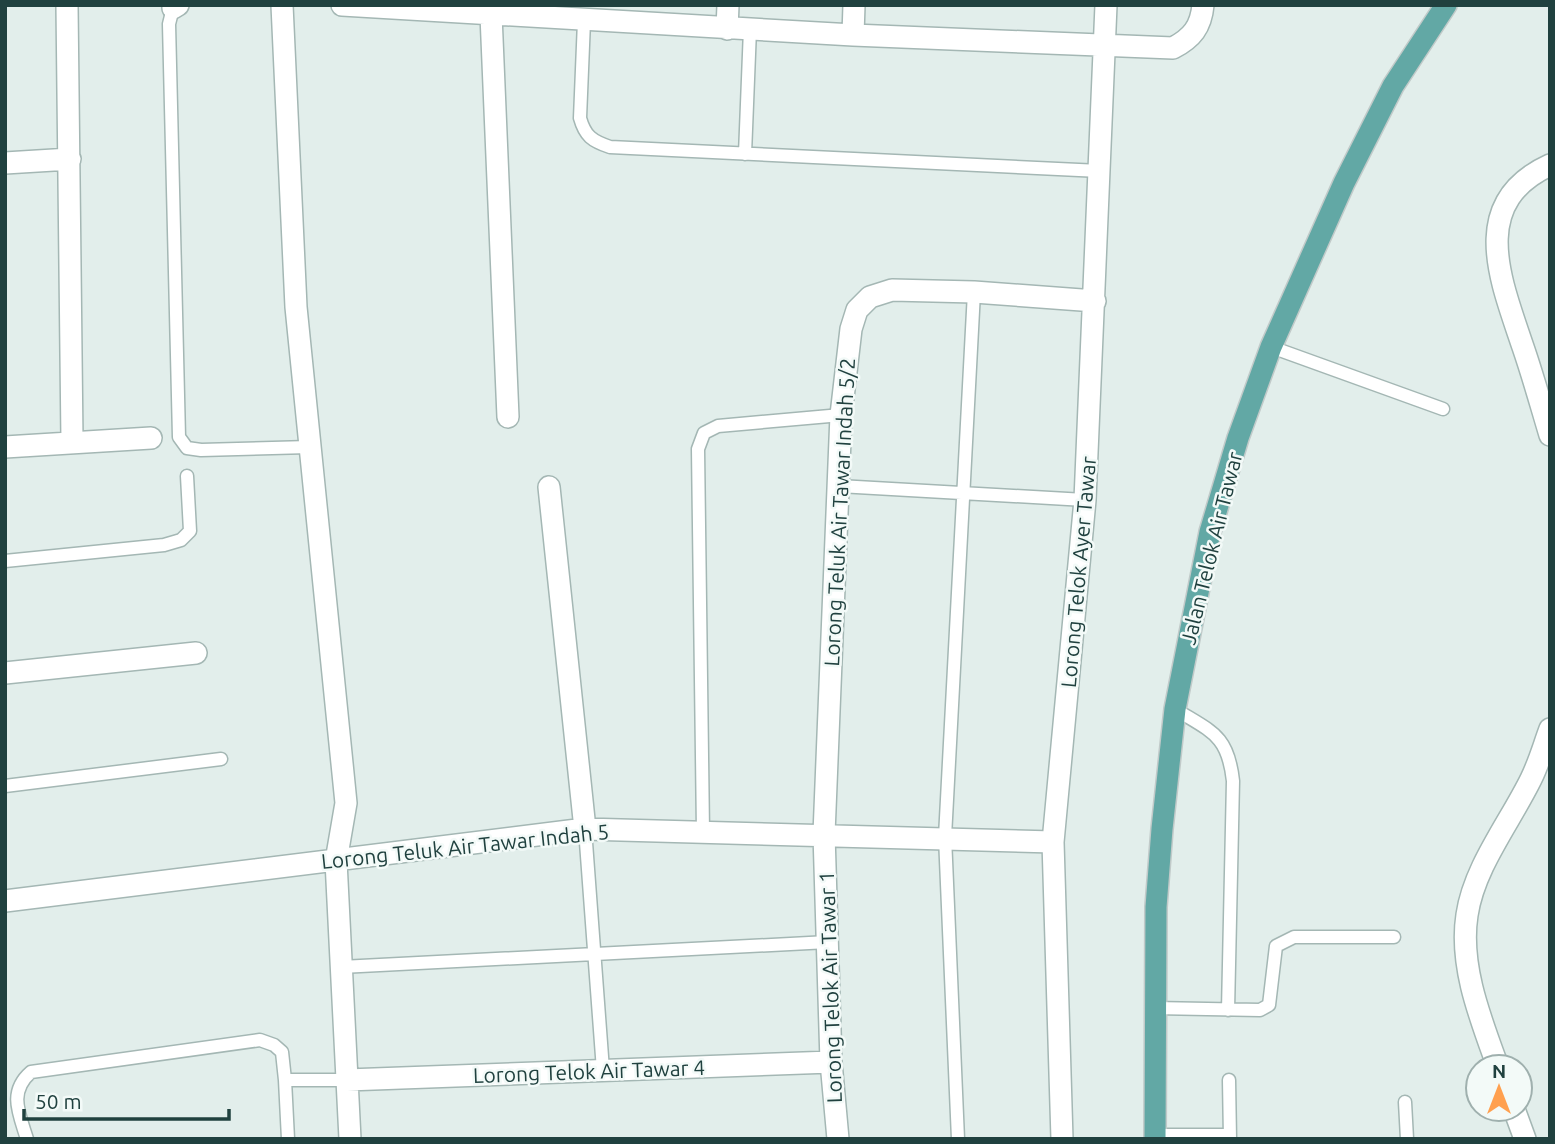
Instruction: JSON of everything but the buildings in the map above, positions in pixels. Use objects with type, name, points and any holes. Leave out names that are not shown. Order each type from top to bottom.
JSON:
[{"type":"main road","name":"Jalan Telok Air Tawar","points":[[1155,1137],[1156,907],[1175,709],[1210,532],[1238,438],[1271,347],[1344,183],[1393,86],[1446,5]]},
{"type":"street","points":[[67,5],[72,441]]},
{"type":"street","points":[[282,5],[296,307],[346,803],[336,861],[350,1139]]},
{"type":"street","points":[[342,5],[727,29],[1173,48],[1190,39],[1202,18],[1203,5]]},
{"type":"street","points":[[727,5],[727,29]]},
{"type":"street","points":[[853,35],[854,5]]},
{"type":"street","name":"Lorong Telok Ayer Tawar","points":[[1062,1139],[1053,842],[1085,500],[1107,5]]},
{"type":"street","points":[[491,15],[508,417]]},
{"type":"street","points":[[5,163],[70,159]]},
{"type":"street","points":[[1550,165],[1526,176],[1508,198],[1499,221],[1497,245],[1500,277],[1550,435]]},
{"type":"street","name":"Lorong Teluk Air Tawar Indah 5/2","points":[[824,834],[841,415],[851,329],[857,310],[870,297],[891,290],[974,292],[1095,301]]},
{"type":"street","points":[[5,447],[151,438]]},
{"type":"street","points":[[550,488],[585,829]]},
{"type":"street","points":[[5,673],[197,653]]},
{"type":"street","points":[[1493,1053],[1476,1008],[1466,953],[1466,915],[1481,873],[1533,776],[1550,729]]},
{"type":"street","name":"Lorong Teluk Air Tawar Indah 5","points":[[5,901],[585,829],[1053,842]]},
{"type":"street","name":"Lorong Telok Air Tawar 1","points":[[824,834],[831,1062],[838,1139]]},
{"type":"street","name":"Lorong Telok Air Tawar 4","points":[[347,1080],[831,1062]]},
{"type":"lane","points":[[175,7],[169,24],[179,437],[187,448],[201,450],[309,447]]},
{"type":"lane","points":[[584,21],[580,118],[584,131],[593,141],[632,149],[1100,171]]},
{"type":"lane","points":[[745,154],[750,29]]},
{"type":"lane","points":[[958,1139],[945,837],[974,292]]},
{"type":"lane","points":[[1271,347],[1443,409]]},
{"type":"lane","points":[[703,832],[698,449],[704,433],[718,426],[841,415]]},
{"type":"lane","points":[[5,561],[164,545],[181,540],[190,531],[187,476]]},
{"type":"lane","points":[[839,486],[1085,500]]},
{"type":"lane","points":[[1175,709],[1220,736],[1230,756],[1233,781],[1228,1010]]},
{"type":"lane","points":[[5,786],[221,759]]},
{"type":"lane","points":[[585,829],[603,1070]]},
{"type":"lane","points":[[1154,1008],[1260,1010],[1269,1005],[1276,946],[1294,937],[1394,937]]},
{"type":"lane","points":[[341,967],[828,942]]},
{"type":"lane","points":[[27,1139],[15,1098],[23,1079],[31,1072],[260,1041],[274,1045],[282,1052],[288,1139]]},
{"type":"lane","points":[[285,1080],[347,1080]]},
{"type":"lane","points":[[1155,1137],[1230,1137],[1229,1080]]},
{"type":"lane","points":[[1405,1102],[1407,1139]]}]
